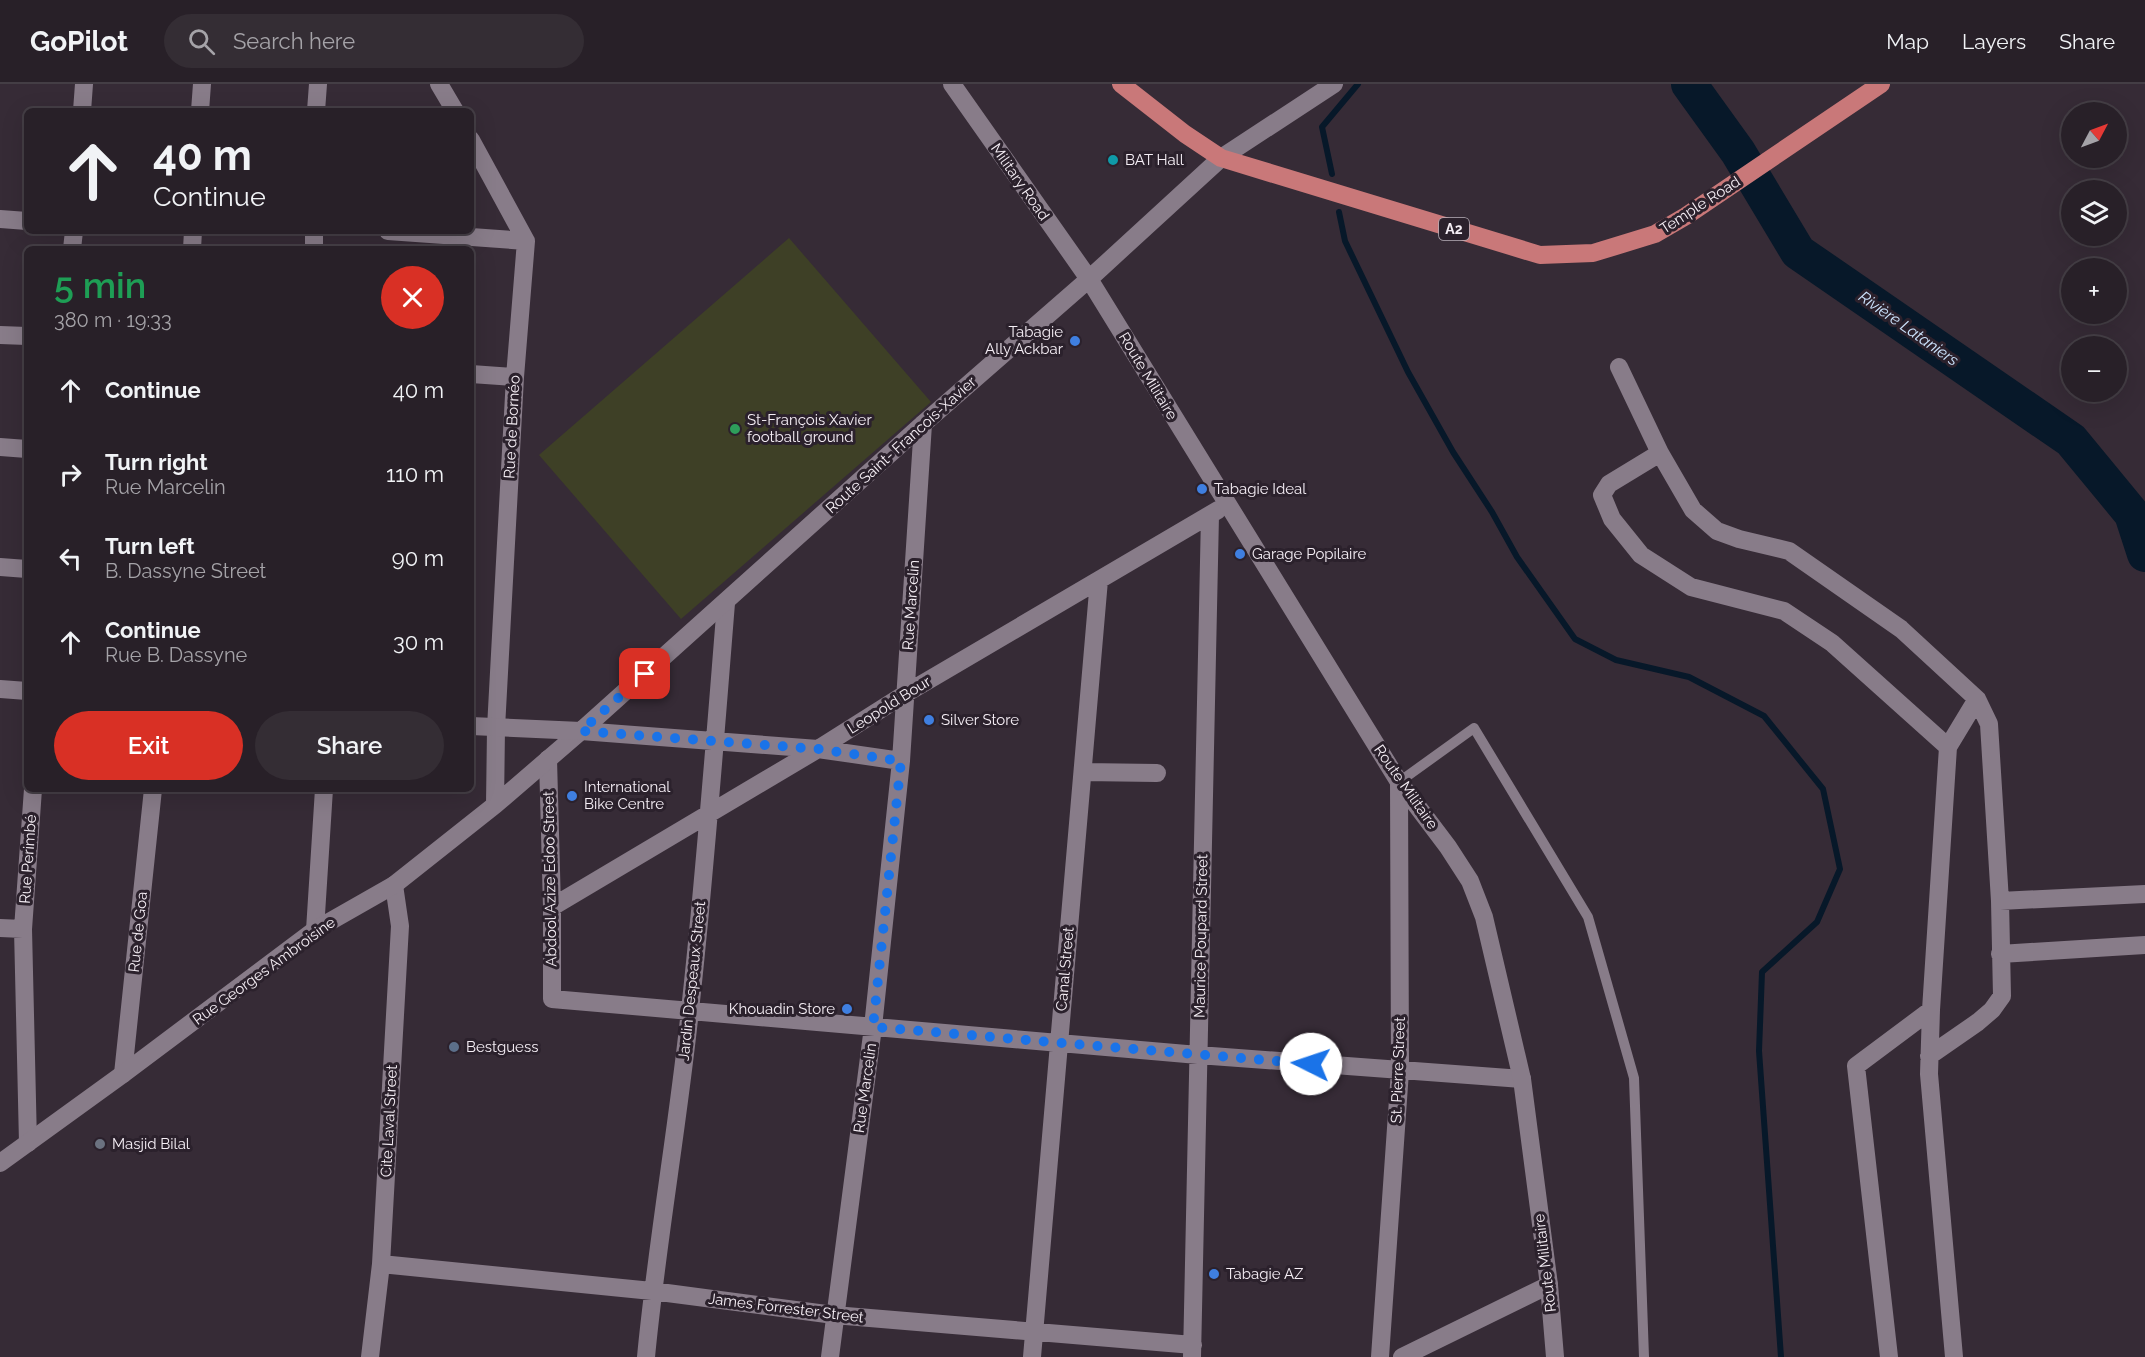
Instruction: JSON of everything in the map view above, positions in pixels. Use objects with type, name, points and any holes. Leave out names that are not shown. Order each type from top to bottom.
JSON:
[{"type":"main road","name":"A2","points":[[1121,84],[1185,134],[1221,158]]},
{"type":"main road","name":"Temple Road","points":[[1221,158],[1540,255],[1593,253],[1655,234],[1686,216],[1881,84]]},
{"type":"street","points":[[82,108],[84,84]]},
{"type":"street","points":[[200,108],[202,84]]},
{"type":"street","points":[[316,108],[318,84]]},
{"type":"street","points":[[440,84],[453,108]]},
{"type":"street","name":"Military Road","points":[[952,84],[1089,279]]},
{"type":"street","name":"Route Saint- Francois-Xavier","points":[[581,731],[923,424],[1089,279],[1221,158],[1334,84]]},
{"type":"street","points":[[474,146],[526,241]]},
{"type":"street","points":[[0,219],[24,221]]},
{"type":"street","points":[[429,234],[526,241]]},
{"type":"street","name":"Rue de Bornéo","points":[[495,805],[496,728],[515,377],[526,241]]},
{"type":"street","name":"Route Militaire","points":[[1089,279],[1399,782],[1448,847],[1470,881],[1484,917],[1522,1079],[1556,1357]]},
{"type":"street","points":[[0,335],[24,336]]},
{"type":"street","points":[[1619,368],[1660,453],[1693,510],[1717,531],[1739,539],[1789,551],[1901,629],[1977,699],[1989,724],[2000,901],[2002,996],[1992,1010],[1978,1022],[1929,1056]]},
{"type":"street","points":[[474,374],[515,377]]},
{"type":"street","name":"Rue Marcelin","points":[[830,1357],[873,1027],[901,761],[923,424]]},
{"type":"street","points":[[0,447],[24,449]]},
{"type":"street","points":[[1660,453],[1609,484],[1602,495],[1612,519],[1641,555],[1691,587],[1784,611],[1832,643],[1948,747]]},
{"type":"street","name":"Leopold Bour","points":[[552,907],[818,749],[905,694],[1227,505]]},
{"type":"street","name":"Maurice Poupard Street","points":[[1192,1351],[1210,515]]},
{"type":"street","points":[[0,567],[24,569]]},
{"type":"street","name":"Canal Street","points":[[1032,1357],[1099,580]]},
{"type":"street","name":"Jardin Despeaux Street","points":[[646,1357],[652,1291],[690,1011],[726,603]]},
{"type":"street","points":[[0,689],[24,691]]},
{"type":"street","points":[[1954,1357],[1929,1056],[1948,747],[1977,699]]},
{"type":"street","points":[[474,726],[581,731],[818,749],[901,761]]},
{"type":"street","name":"Rue Georges Ambroisine","points":[[0,1163],[315,930],[394,885],[495,805],[581,731]]},
{"type":"street","name":"Abdool Azize Edoo Street","points":[[548,759],[552,999],[690,1011]]},
{"type":"street","points":[[1083,772],[1157,773]]},
{"type":"street","name":"St. Pierre Street","points":[[1380,1357],[1400,1071],[1399,782]]},
{"type":"street","name":"Rue Perimbé","points":[[28,1143],[23,929],[33,792]]},
{"type":"street","name":"Rue de Goa","points":[[123,1074],[153,792]]},
{"type":"street","points":[[315,930],[324,792]]},
{"type":"street","name":"Cite Laval Street","points":[[370,1357],[381,1264],[400,926],[394,885]]},
{"type":"street","points":[[2000,901],[2145,894]]},
{"type":"street","points":[[0,928],[23,929]]},
{"type":"street","points":[[2000,954],[2145,945]]},
{"type":"street","points":[[1889,1357],[1856,1066],[1931,1010]]},
{"type":"street","points":[[690,1011],[1198,1055],[1522,1079]]},
{"type":"street","name":"James Forrester Street","points":[[381,1264],[652,1291],[834,1315],[1034,1331],[1192,1351]]},
{"type":"street","points":[[1402,1357],[1549,1285]]},
{"type":"lane","points":[[1399,782],[1474,729],[1588,917],[1634,1078],[1644,1357]]},
{"type":"green space","name":"St-François Xavier football ground","points":[[789,238],[931,402],[681,619],[539,455]]},
{"type":"waterway","points":[[1332,174],[1322,127],[1358,84]]},
{"type":"waterway","name":"Rivière Lataniers","points":[[1689,84],[1738,152],[1798,252],[2071,440],[2132,514],[2145,554]]},
{"type":"waterway","points":[[1339,212],[1345,241],[1408,372],[1453,452],[1492,512],[1517,557],[1575,639],[1616,660],[1689,677],[1764,716],[1823,789],[1840,869],[1817,922],[1762,972],[1759,1051],[1781,1357]]},
{"type":"place","name":"BAT Hall","points":[[1113,160]]},
{"type":"place","name":"Tabagie Ally Ackbar","points":[[1075,341]]},
{"type":"place","name":"St-François Xavier football ground","points":[[735,429]]},
{"type":"place","name":"Tabagie Ideal","points":[[1202,489]]},
{"type":"place","name":"Garage Popilaire","points":[[1240,554]]},
{"type":"place","name":"Silver Store","points":[[929,720]]},
{"type":"place","name":"International Bike Centre","points":[[572,796]]},
{"type":"place","name":"Khouadin Store","points":[[847,1009]]},
{"type":"place","name":"Bestguess","points":[[454,1047]]},
{"type":"place","name":"Masjid Bilal","points":[[100,1144]]},
{"type":"place","name":"Tabagie AZ","points":[[1214,1274]]},
{"type":"route","points":[[645,674],[581,731],[818,749],[901,761],[873,1027],[1311,1064]]}]
